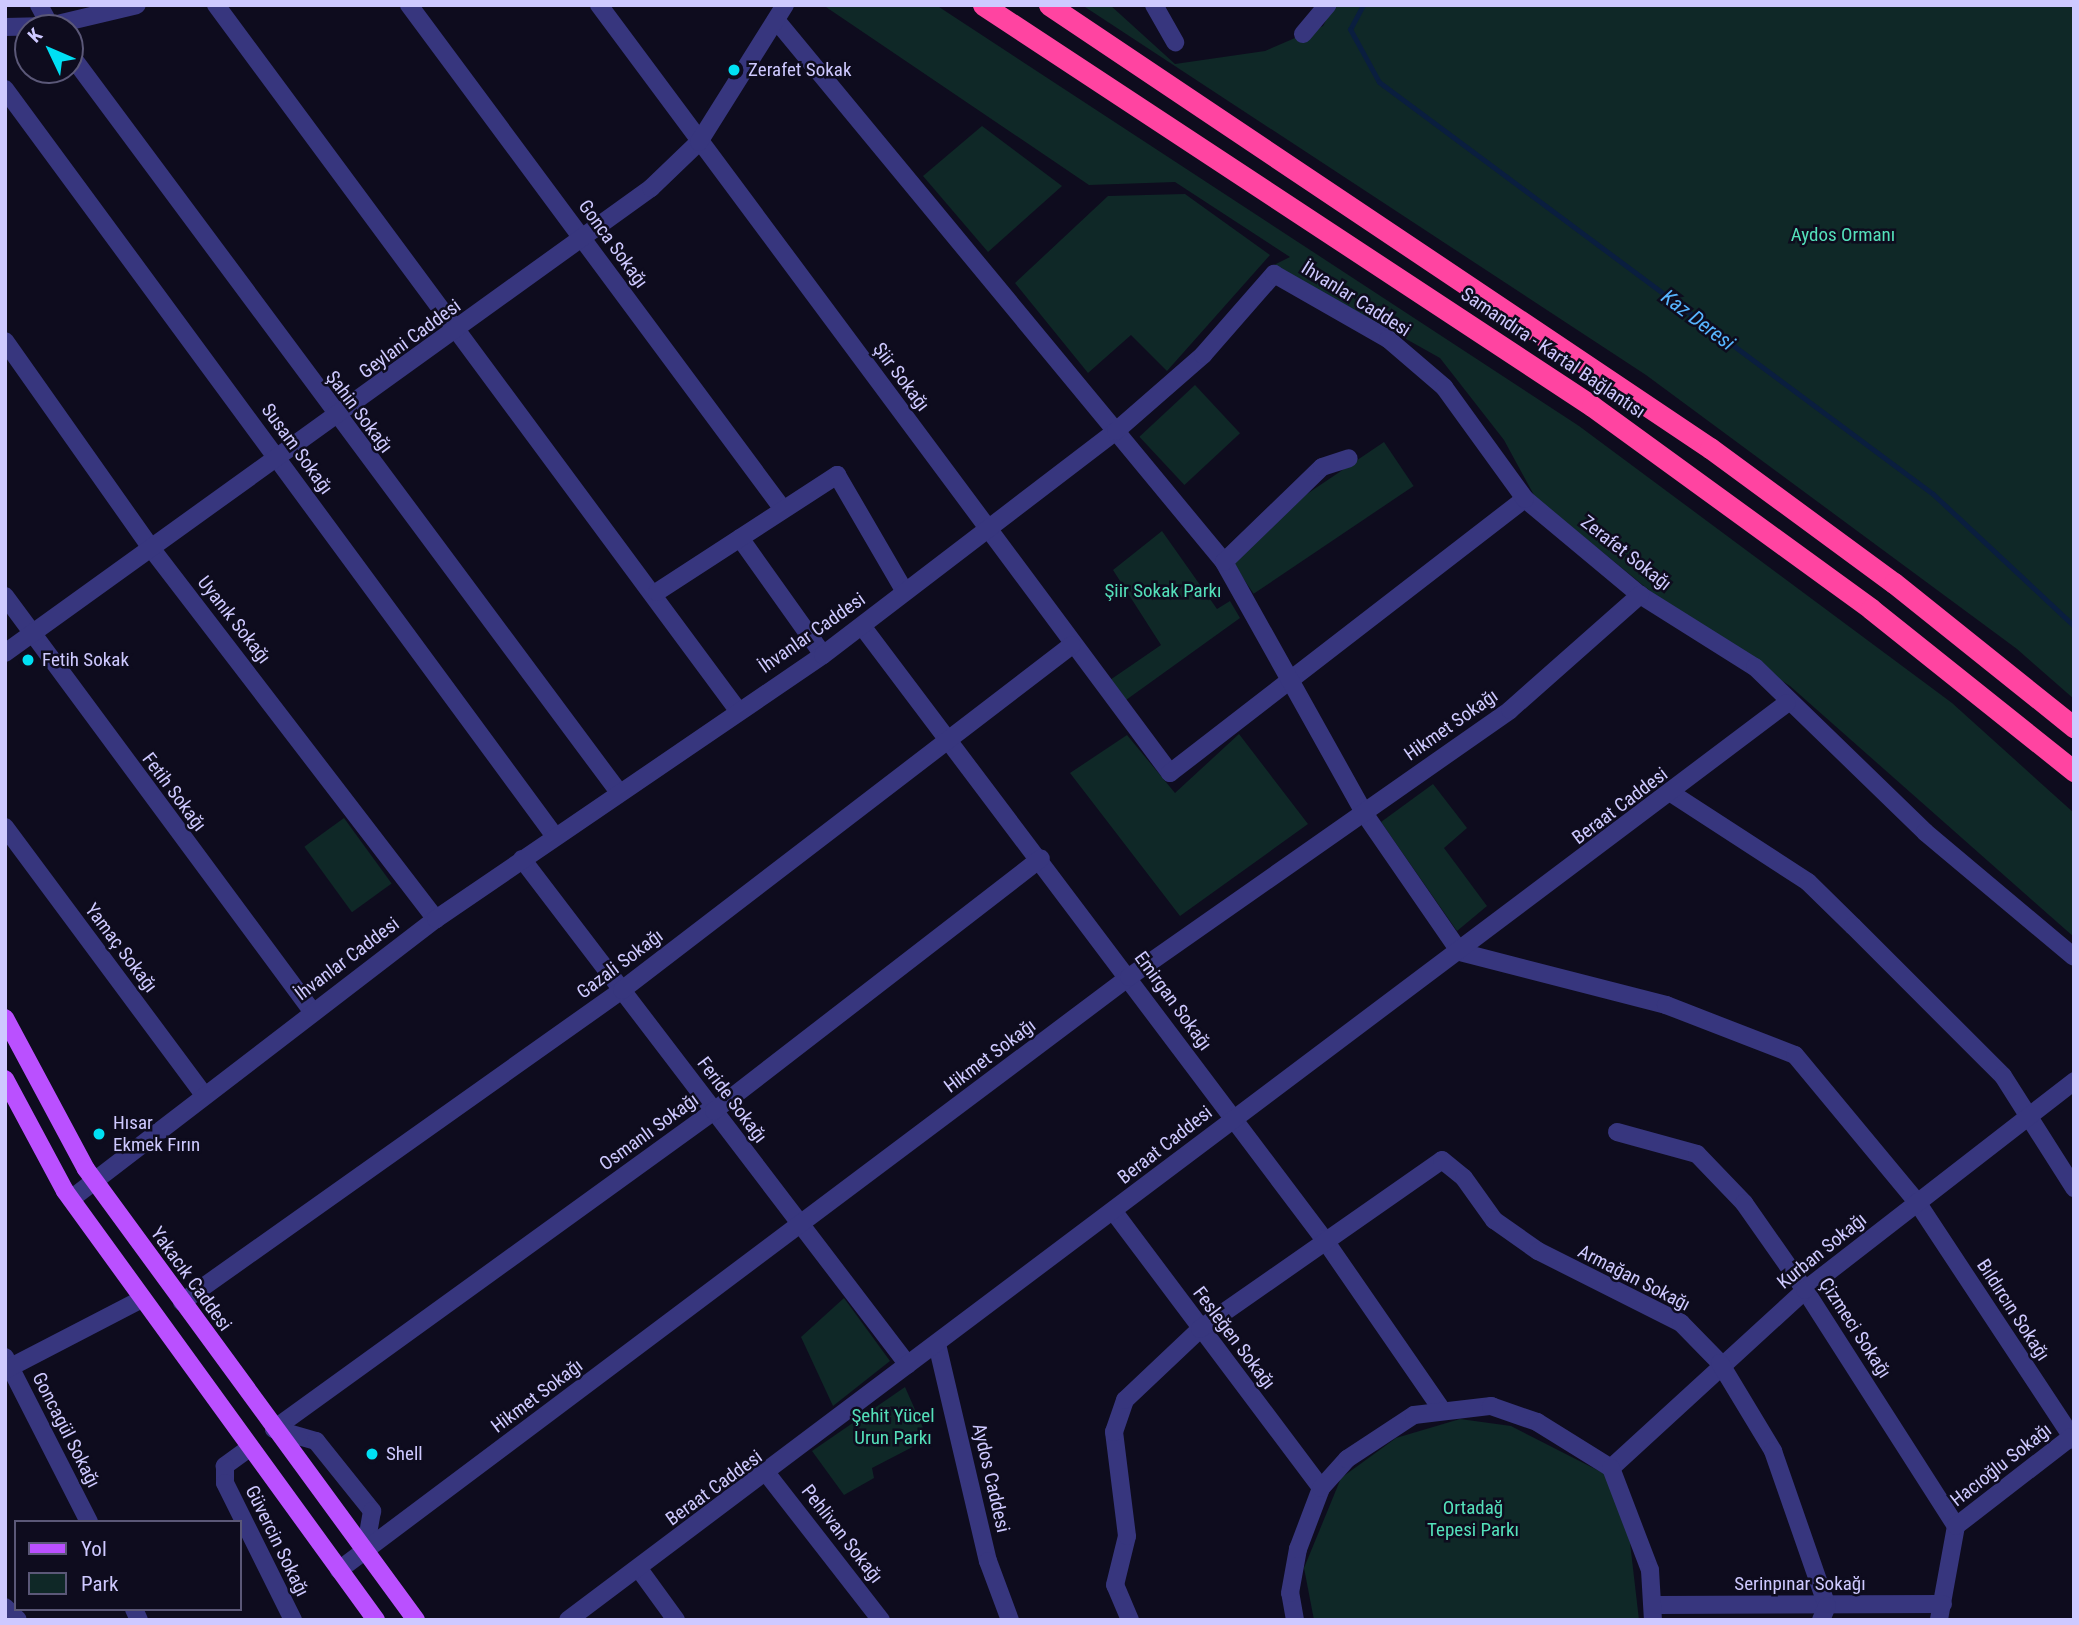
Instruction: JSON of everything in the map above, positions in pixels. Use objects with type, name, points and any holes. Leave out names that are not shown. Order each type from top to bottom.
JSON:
[{"type":"highway","name":"Samandıra - Kartal Bağlantısı","points":[[983,5],[1602,414],[1871,609],[2074,771]]},
{"type":"highway","name":"Samandıra - Kartal Bağlantısı","points":[[1049,5],[1710,448],[1894,583],[2074,727]]},
{"type":"main road","name":"Yakacık Caddesi","points":[[5,1018],[94,1180],[416,1620]]},
{"type":"main road","points":[[5,1079],[10,1097],[71,1199],[248,1449],[376,1620]]},
{"type":"street","points":[[84,18],[137,5]]},
{"type":"street","points":[[216,5],[657,592],[737,709]]},
{"type":"street","name":"Gonca Sokağı","points":[[410,5],[782,508]]},
{"type":"street","name":"Şiir Sokağı","points":[[599,5],[1072,645],[1170,773],[1292,679]]},
{"type":"street","points":[[1154,5],[1175,43]]},
{"type":"street","points":[[1303,34],[1326,5]]},
{"type":"street","points":[[780,12],[1224,562],[1292,679],[1364,813],[1460,952]]},
{"type":"street","name":"Geylani Caddesi","points":[[5,653],[584,239],[699,142],[780,12]]},
{"type":"street","name":"Şahin Sokağı","points":[[84,73],[337,418],[618,791]]},
{"type":"street","name":"Susam Sokağı","points":[[5,89],[554,835]]},
{"type":"street","name":"İhvanlar Caddesi","points":[[71,1199],[312,1011],[436,919],[737,709],[823,655],[1116,431],[1203,355],[1274,274],[1388,339],[1444,387],[1525,499]]},
{"type":"street","name":"Uyanık Sokağı","points":[[5,341],[151,548],[436,919]]},
{"type":"street","points":[[1224,562],[1322,467],[1349,458]]},
{"type":"street","points":[[657,592],[782,508],[837,475],[905,592]]},
{"type":"street","points":[[1292,679],[1525,499]]},
{"type":"street","name":"Zerafet Sokağı","points":[[1525,499],[1640,595],[1755,667],[1787,703],[1925,832],[2074,957]]},
{"type":"street","points":[[740,538],[823,655]]},
{"type":"street","name":"Hikmet Sokağı","points":[[365,1551],[802,1226],[1129,977],[1510,710],[1640,595]]},
{"type":"street","name":"Fetih Sokağı","points":[[5,596],[312,1011]]},
{"type":"street","name":"Emirgan Sokağı","points":[[862,626],[1041,858],[1324,1239],[1440,1407]]},
{"type":"street","name":"Gazali Sokağı","points":[[182,1302],[622,990],[947,735],[1072,645]]},
{"type":"street","name":"Beraat Caddesi","points":[[568,1620],[768,1475],[1233,1119],[1460,952],[1787,703]]},
{"type":"street","points":[[1671,793],[1808,882],[2003,1076],[2032,1113],[2074,1188]]},
{"type":"street","name":"Yamaç Sokağı","points":[[5,827],[204,1095]]},
{"type":"street","name":"Osmanlı Sokağı","points":[[274,1429],[714,1111],[1041,858]]},
{"type":"street","name":"Feride Sokağı","points":[[522,859],[908,1366]]},
{"type":"street","name":"Bıldırcın Sokağı","points":[[1460,952],[1666,1005],[1796,1055],[1917,1202],[2073,1438]]},
{"type":"street","name":"Kurban Sokağı","points":[[1611,1468],[1720,1363],[1805,1290],[2074,1082]]},
{"type":"street","name":"Çizmeci Sokağı","points":[[1616,1132],[1697,1154],[1744,1203],[1805,1290],[1956,1526]]},
{"type":"street","name":"Armağan Sokağı","points":[[1324,1239],[1442,1160],[1464,1178],[1494,1220],[1550,1258],[1681,1323],[1720,1363],[1773,1451],[1824,1613]]},
{"type":"street","name":"Fesleğen Sokağı","points":[[1114,1212],[1321,1488]]},
{"type":"street","points":[[1130,1620],[1116,1597],[1127,1536],[1114,1432],[1125,1400],[1200,1329],[1324,1239]]},
{"type":"street","points":[[7,1365],[142,1299]]},
{"type":"street","name":"Aydos Caddesi","points":[[937,1344],[988,1561],[1010,1620]]},
{"type":"street","name":"Goncagül Sokağı","points":[[7,1365],[88,1520]]},
{"type":"street","points":[[1295,1620],[1290,1593],[1321,1488],[1385,1430],[1440,1407],[1491,1406],[1537,1422],[1611,1468],[1634,1516],[1655,1612]]},
{"type":"street","points":[[274,1429],[316,1441],[372,1511],[365,1551],[339,1570]]},
{"type":"street","name":"Hacıoğlu Sokağı","points":[[1956,1526],[2073,1438]]},
{"type":"street","name":"Güvercin Sokağı","points":[[248,1449],[225,1465],[225,1483],[293,1620]]},
{"type":"street","name":"Pehlivan Sokağı","points":[[768,1475],[881,1620]]},
{"type":"street","points":[[1941,1612],[1956,1526]]},
{"type":"street","points":[[639,1569],[676,1620]]},
{"type":"street","points":[[5,1608],[18,1620]]},
{"type":"street","name":"Serinpınar Sokağı","points":[[1655,1612],[1941,1612]]},
{"type":"green space","points":[[823,5],[936,5],[1579,426],[1952,703],[2074,813],[2074,937],[1790,686],[1683,618],[1535,497],[1504,440],[1440,358],[1274,265],[1290,257],[1175,182],[1089,185]]},
{"type":"green space","name":"Aydos Ormanı","points":[[1082,5],[1110,5],[1175,64],[1265,51],[1323,26],[1334,5],[2074,5],[2074,699],[2017,649],[1646,375]]},
{"type":"green space","points":[[982,126],[1062,186],[988,252],[923,176]]},
{"type":"green space","points":[[1185,194],[1270,255],[1167,371],[1131,335],[1088,373],[1015,283],[1108,196]]},
{"type":"green space","points":[[1195,385],[1240,433],[1184,485],[1139,437]]},
{"type":"green space","points":[[1384,442],[1414,486],[1254,594],[1224,550]]},
{"type":"green space","name":"Şiir Sokak Parkı","points":[[1162,531],[1217,609],[1230,601],[1240,618],[1126,700],[1110,680],[1161,645],[1113,570]]},
{"type":"green space","points":[[1239,734],[1308,824],[1180,916],[1070,773],[1127,735],[1175,793]]},
{"type":"green space","points":[[1433,784],[1467,828],[1444,848],[1487,906],[1457,931],[1381,822]]},
{"type":"green space","points":[[344,818],[392,884],[352,912],[304,847]]},
{"type":"green space","points":[[844,1298],[890,1361],[833,1406],[801,1337]]},
{"type":"green space","name":"Şehit Yücel Urun Parkı","points":[[905,1387],[928,1439],[872,1468],[874,1478],[844,1495],[812,1451]]},
{"type":"green space","name":"Ortadağ Tepesi Parkı","points":[[1460,1419],[1511,1426],[1605,1474],[1629,1534],[1639,1620],[1314,1620],[1304,1568],[1341,1478],[1396,1438]]},
{"type":"waterway","name":"Kaz Deresi","points":[[1363,5],[1350,29],[1379,82],[1933,494],[2074,626]]},
{"type":"place","name":"Zerafet Sokak","points":[[734,70]]},
{"type":"place","name":"Fetih Sokak","points":[[28,660]]},
{"type":"place","name":"Hısar Ekmek Fırın","points":[[99,1134]]},
{"type":"place","name":"Shell","points":[[372,1454]]}]
